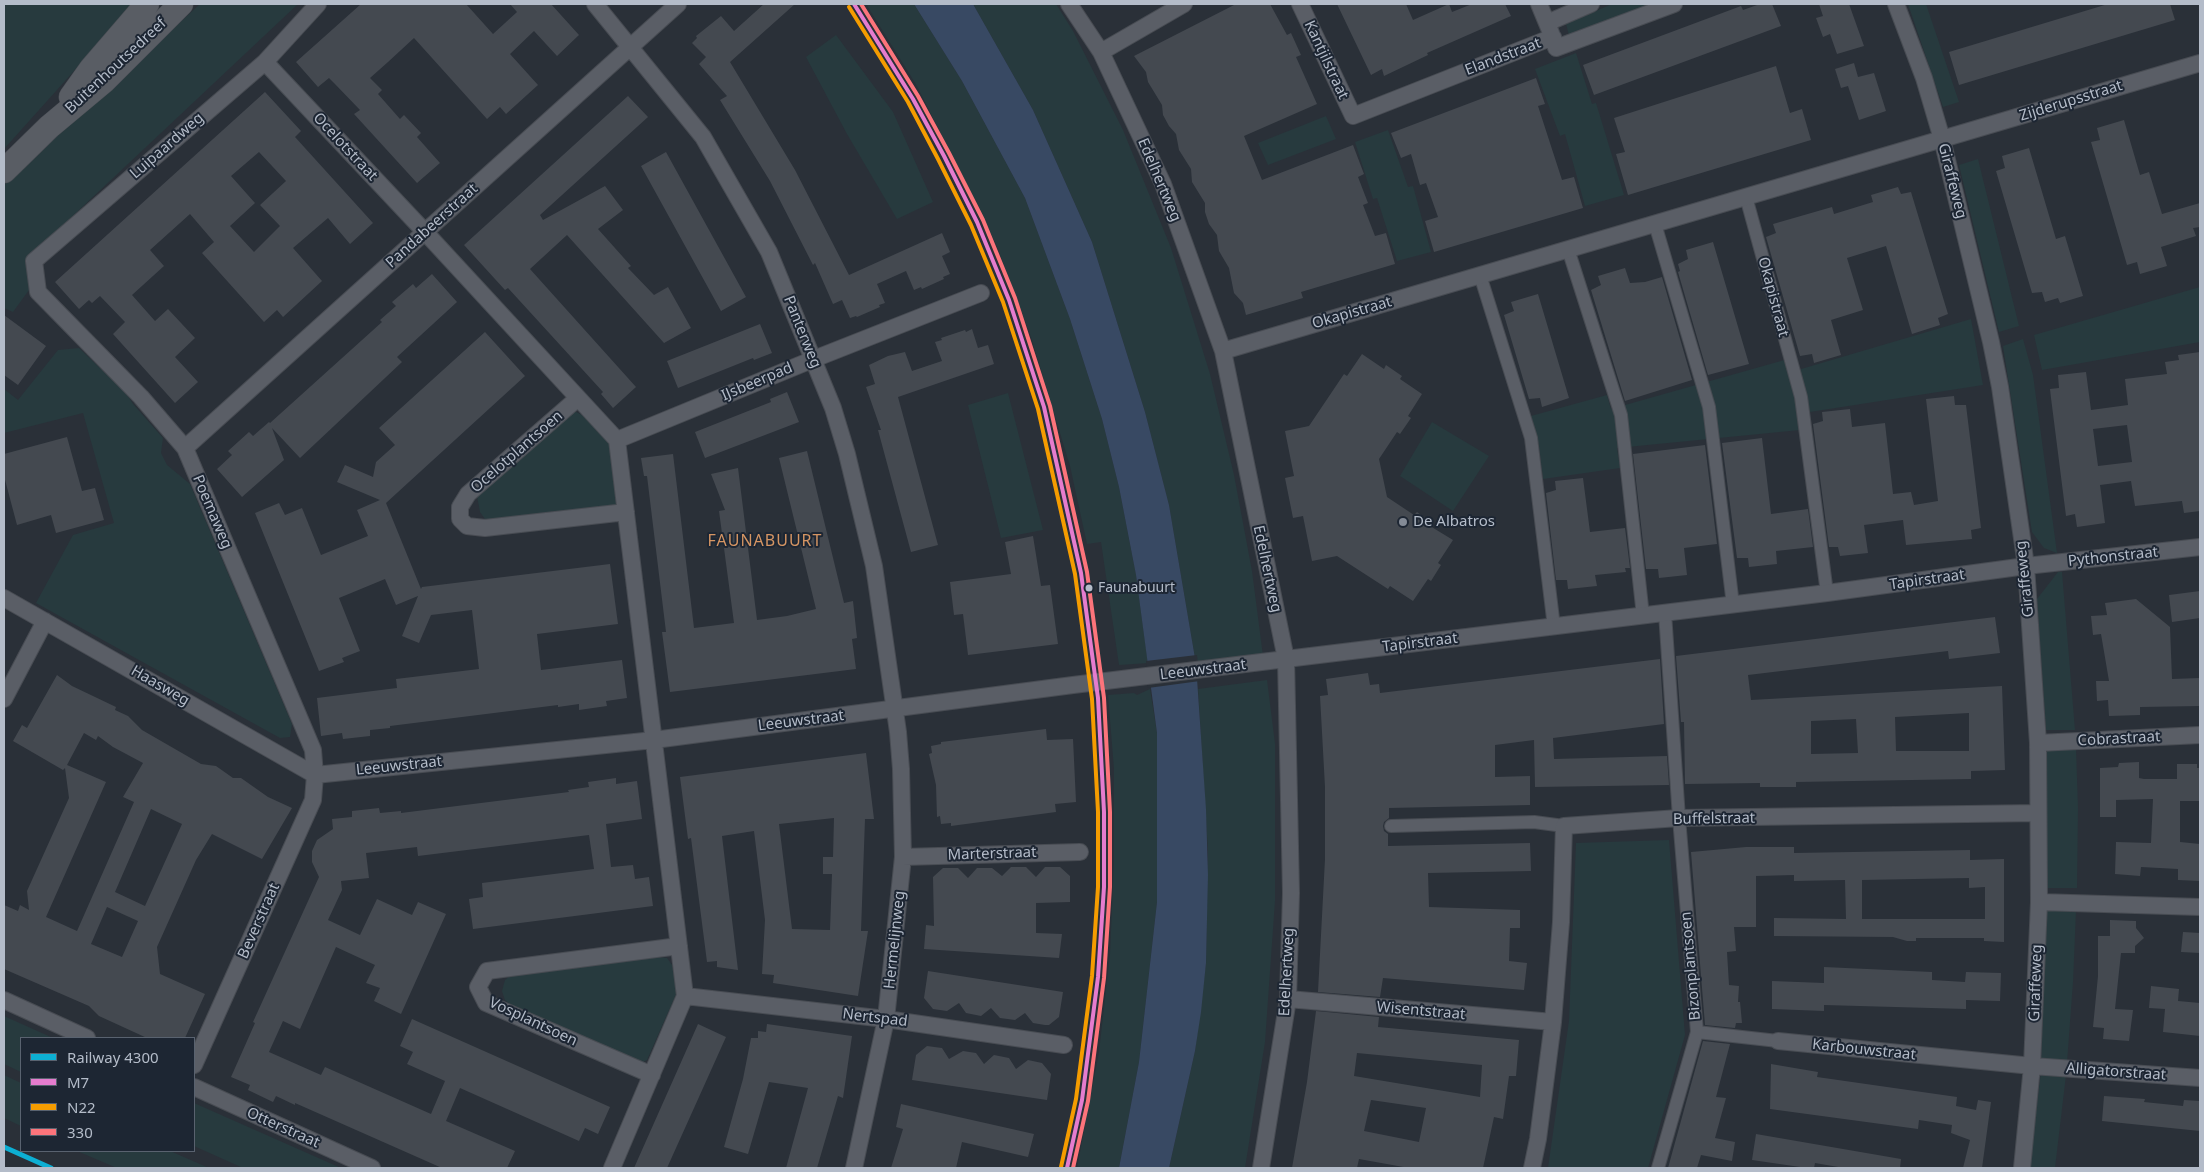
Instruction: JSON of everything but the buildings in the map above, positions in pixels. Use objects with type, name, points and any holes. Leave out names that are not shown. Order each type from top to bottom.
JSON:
[{"type":"main road","name":"Buitenhoutsedreef","points":[[49,127],[91,69],[147,4]]},
{"type":"main road","name":"Buitenhoutsedreef","points":[[4,170],[49,127],[104,81],[181,4]]},
{"type":"street","name":"Luipaardweg","points":[[38,292],[34,261],[265,62],[318,4]]},
{"type":"street","name":"Panterweg","points":[[595,4],[703,137],[769,252],[814,359],[833,408],[844,444],[874,566],[895,709]]},
{"type":"street","name":"Pandabeerstraat","points":[[186,448],[678,4]]},
{"type":"street","name":"Edelhertweg","points":[[1070,4],[1101,52],[1163,184],[1223,351],[1286,659],[1291,893],[1288,999],[1260,1168]]},
{"type":"street","points":[[1101,52],[1184,4]]},
{"type":"street","name":"Kantjilstraat","points":[[1300,4],[1353,116]]},
{"type":"street","points":[[1539,4],[1550,30]]},
{"type":"street","name":"Elandstraat","points":[[1353,116],[1550,30],[1591,4]]},
{"type":"street","name":"Elandstraat","points":[[1550,30],[1556,48],[1674,4]]},
{"type":"street","name":"Giraffeweg","points":[[1896,4],[1924,78],[1942,140],[1996,369],[2026,566],[2038,743],[2038,902],[2032,1066],[2022,1168]]},
{"type":"street","name":"Ocelotstraat","points":[[265,62],[425,232]]},
{"type":"street","name":"Zijderupsstraat","points":[[1942,140],[2200,63]]},
{"type":"street","name":"Okapistraat","points":[[1223,351],[1942,140]]},
{"type":"street","name":"Okapistraat","points":[[1746,197],[1801,397],[1827,593]]},
{"type":"street","points":[[1655,224],[1709,406],[1733,605]]},
{"type":"street","points":[[425,232],[617,440],[678,946],[686,996],[612,1168]]},
{"type":"street","points":[[1568,250],[1621,415],[1643,616]]},
{"type":"street","points":[[1480,275],[1531,438],[1554,627]]},
{"type":"street","name":"Poemaweg","points":[[38,292],[141,397],[186,448],[312,750],[315,775]]},
{"type":"street","name":"IJsbeerpad","points":[[617,440],[981,293]]},
{"type":"street","name":"Ocelotplantsoen","points":[[578,398],[468,494],[460,507],[460,519],[467,526],[486,528],[626,512]]},
{"type":"street","name":"Pythonstraat","points":[[2026,566],[2200,547]]},
{"type":"street","name":"Tapirstraat","points":[[1286,659],[1733,605],[2026,566]]},
{"type":"street","name":"Haasweg","points":[[4,598],[315,775]]},
{"type":"street","name":"Bizonplantsoen","points":[[1658,1168],[1697,1032],[1679,818],[1665,613]]},
{"type":"street","points":[[4,699],[45,621]]},
{"type":"street","name":"Leeuwstraat","points":[[315,775],[654,740],[1286,659]]},
{"type":"street","name":"Hermelijnweg","points":[[854,1168],[886,1019],[903,857],[901,770],[895,709]]},
{"type":"street","name":"Cobrastraat","points":[[2038,743],[2200,735]]},
{"type":"street","name":"Beverstraat","points":[[195,1063],[313,800],[315,775]]},
{"type":"street","name":"Buffelstraat","points":[[1391,826],[1534,822],[1564,826],[1679,818],[2038,813]]},
{"type":"street","points":[[1532,1168],[1538,1139],[1553,1022],[1561,922],[1564,826]]},
{"type":"street","name":"Marterstraat","points":[[903,857],[1080,852]]},
{"type":"street","points":[[2038,902],[2200,907]]},
{"type":"street","name":"Vosplantsoen","points":[[652,1075],[486,1003],[478,987],[487,971],[678,946]]},
{"type":"street","name":"Nertspad","points":[[686,996],[886,1019],[1064,1045]]},
{"type":"street","name":"Wisentstraat","points":[[1288,999],[1553,1022]]},
{"type":"street","points":[[4,1000],[85,1037]]},
{"type":"street","name":"Karbouwstraat","points":[[1697,1032],[1778,1042],[2032,1066]]},
{"type":"street","name":"Alligatorstraat","points":[[2032,1066],[2200,1078]]},
{"type":"street","name":"Otterstraat","points":[[195,1087],[372,1168]]},
{"type":"green space","points":[[4,4],[134,4],[4,149]]},
{"type":"green space","points":[[200,4],[298,4],[27,259],[29,290],[13,312],[4,308],[4,185]]},
{"type":"green space","points":[[866,4],[914,4],[962,81],[1025,198],[1070,319],[1102,419],[1119,487],[1136,575],[1148,663],[1119,665],[1101,542],[1087,544],[1070,466],[1031,337],[996,244],[917,86]]},
{"type":"green space","points":[[973,4],[1056,4],[1073,31],[1123,130],[1171,248],[1210,374],[1234,475],[1252,571],[1263,656],[1196,664],[1169,505],[1145,412],[1092,242],[1033,110]]},
{"type":"green space","points":[[1612,4],[1652,4],[1569,35],[1566,24]]},
{"type":"green space","points":[[1908,4],[1926,4],[1959,102],[1943,107]]},
{"type":"green space","points":[[836,35],[893,112],[933,202],[897,219],[847,134],[806,57]]},
{"type":"green space","points":[[1576,53],[1592,104],[1596,103],[1624,195],[1585,206],[1565,134],[1560,136],[1535,69]]},
{"type":"green space","points":[[1326,116],[1336,139],[1268,165],[1258,143]]},
{"type":"green space","points":[[1388,130],[1408,187],[1413,186],[1431,252],[1397,261],[1377,198],[1373,199],[1355,142]]},
{"type":"green space","points":[[1978,159],[2019,326],[1999,332],[1959,165]]},
{"type":"green space","points":[[2200,287],[2200,342],[2042,370],[2034,335]]},
{"type":"green space","points":[[1971,319],[1983,385],[1797,414],[1800,430],[1617,448],[1620,468],[1543,479],[1539,446],[1531,416],[1607,395],[1611,409],[1788,359],[1791,372]]},
{"type":"green space","points":[[2023,339],[2033,375],[2057,553],[2044,548],[2032,532],[2003,346]]},
{"type":"green space","points":[[79,348],[126,393],[133,404],[163,438],[161,453],[167,465],[190,484],[292,724],[290,737],[280,738],[36,603],[73,535],[114,523],[83,413],[4,433],[4,389],[18,400],[58,350]]},
{"type":"green space","points":[[1008,393],[1043,530],[1001,538],[968,405]]},
{"type":"green space","points":[[576,412],[588,418],[610,444],[619,493],[617,505],[493,522],[485,519],[480,512],[477,496],[570,413]]},
{"type":"green space","points":[[1432,422],[1489,456],[1453,511],[1400,476]]},
{"type":"green space","points":[[2058,572],[2062,572],[2075,730],[2046,730],[2037,599]]},
{"type":"green space","points":[[1267,680],[1275,744],[1275,901],[1265,1042],[1245,1168],[1169,1168],[1195,1051],[1206,963],[1208,851],[1198,689]]},
{"type":"green space","points":[[1150,689],[1157,733],[1157,902],[1139,1062],[1119,1168],[1077,1168],[1099,1052],[1110,954],[1114,861],[1114,769],[1108,695],[1134,693],[1137,695]]},
{"type":"green space","points":[[2076,748],[2078,808],[2077,888],[2047,888],[2047,750]]},
{"type":"green space","points":[[1669,840],[1685,1035],[1648,1168],[1548,1168],[1569,1021],[1576,843]]},
{"type":"green space","points":[[2047,908],[2076,910],[2067,1063],[2041,1060]]},
{"type":"green space","points":[[656,957],[667,958],[672,965],[678,990],[647,1060],[641,1063],[516,1009],[505,1000],[502,991],[505,980],[512,974]]},
{"type":"green space","points":[[4,1016],[51,1037],[20,1037],[20,1072],[4,1064]]},
{"type":"green space","points":[[2041,1072],[2066,1075],[2055,1168],[2029,1168]]},
{"type":"green space","points":[[4,1075],[20,1083],[20,1126],[4,1118]]},
{"type":"green space","points":[[195,1103],[341,1168],[243,1168],[195,1146]]},
{"type":"green space","points":[[79,1152],[172,1152],[209,1168],[117,1168]]},
{"type":"water","points":[[914,4],[973,4],[1033,110],[1092,242],[1145,412],[1169,505],[1196,664],[1206,809],[1208,875],[1206,963],[1201,1012],[1195,1051],[1169,1168],[1119,1168],[1139,1062],[1157,902],[1157,733],[1136,575],[1119,487],[1102,419],[1070,319],[1025,198],[962,81]]},
{"type":"pier","points":[[1197,655],[1200,681],[1148,688],[1146,661]]},
{"type":"rail line","name":"4300","points":[[4,1147],[51,1168]]},
{"type":"transit line","name":"M7","points":[[854,4],[913,99],[944,156],[977,222],[1009,300],[1044,407],[1081,573],[1098,698],[1104,812],[1104,887],[1098,977],[1082,1100],[1067,1168]]},
{"type":"transit line","name":"330","points":[[861,4],[918,96],[949,153],[983,220],[1015,298],[1050,406],[1087,572],[1104,698],[1110,812],[1110,887],[1104,978],[1088,1101],[1073,1168]]},
{"type":"transit line","name":"N22","points":[[849,7],[908,102],[938,159],[971,225],[1003,302],[1038,409],[1075,574],[1092,699],[1098,812],[1098,887],[1092,976],[1076,1099],[1061,1167]]},
{"type":"place","name":"De Albatros","points":[[1403,522]]},
{"type":"place","name":"Faunabuurt","points":[[1089,588]]},
{"type":"district","name":"FAUNABUURT","points":[[765,541]]}]
